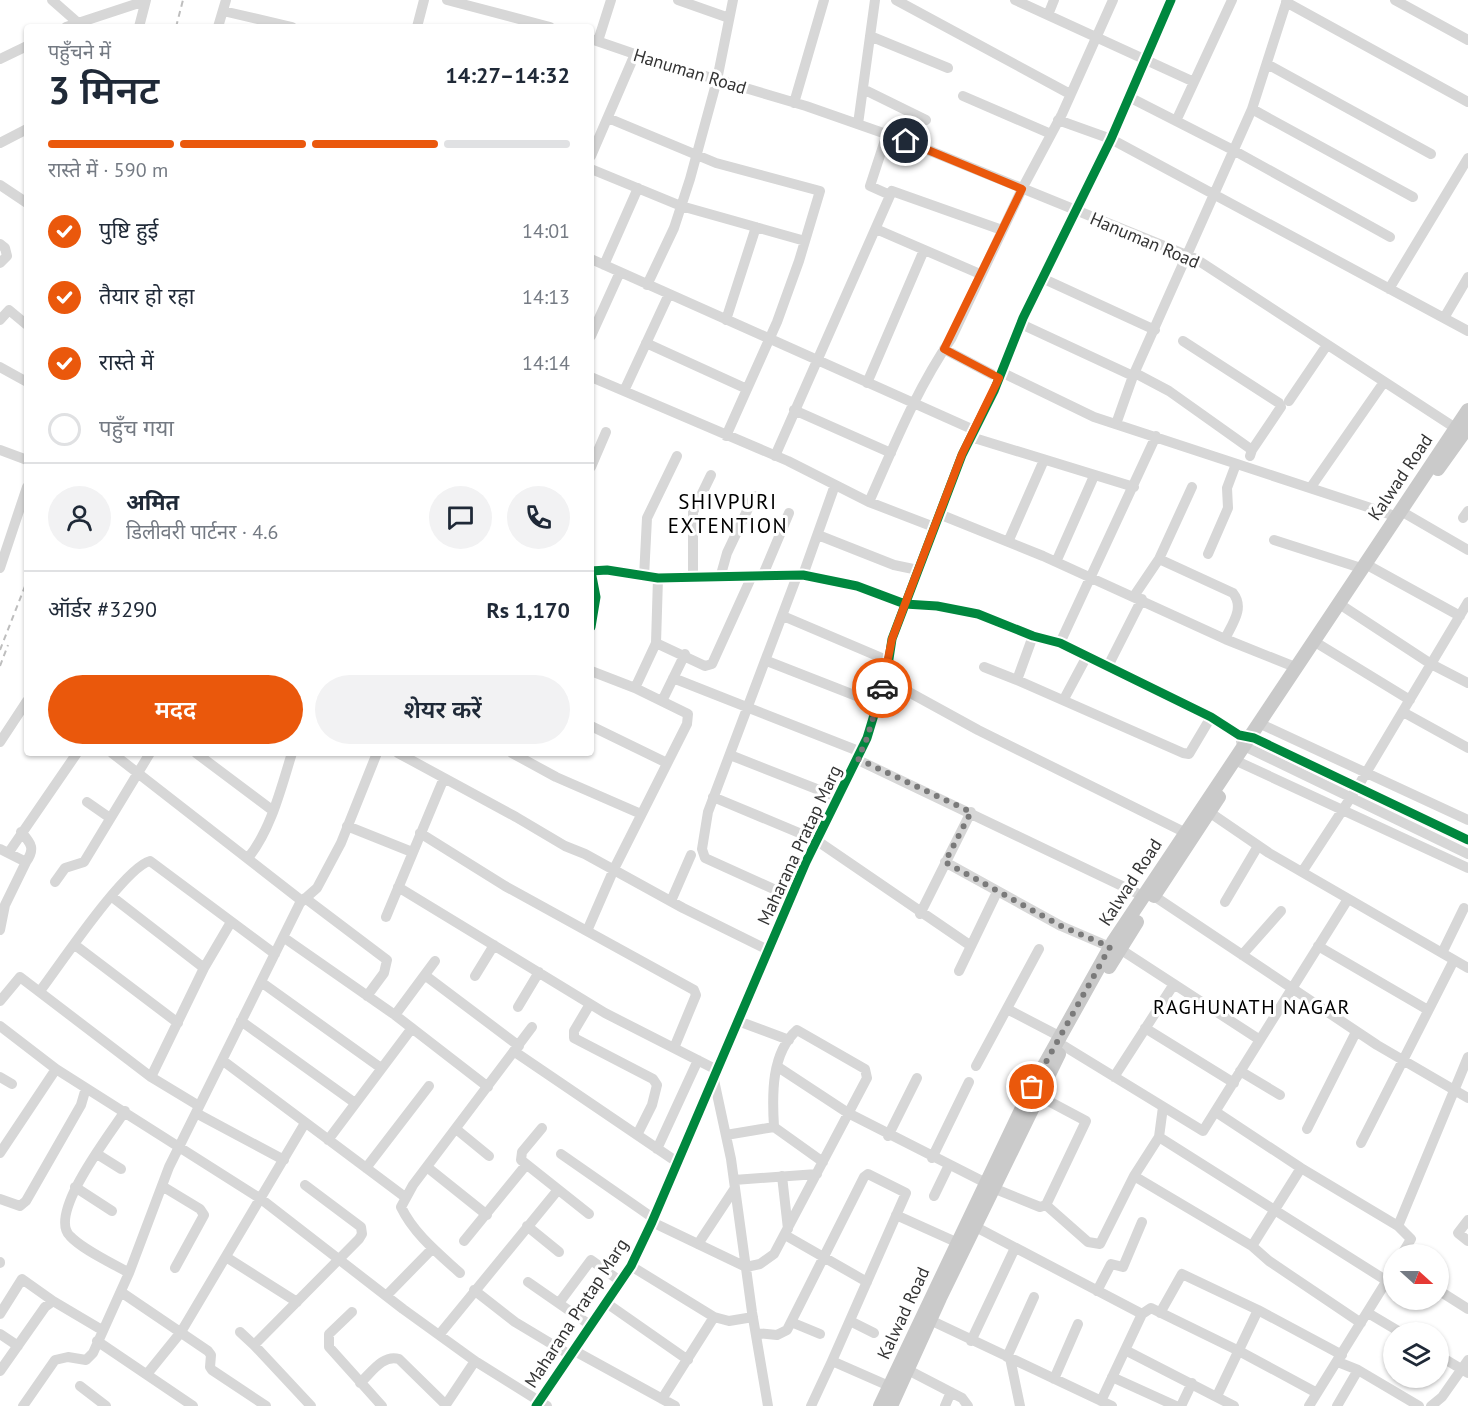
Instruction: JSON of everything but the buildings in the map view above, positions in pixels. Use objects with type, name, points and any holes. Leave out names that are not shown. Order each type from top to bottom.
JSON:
[{"type":"main road","name":"Kalwad Road","points":[[891,1406],[974,1226],[988,1185],[1061,1041],[1184,832],[1401,515],[1464,431],[1468,410]]},
{"type":"main road","name":"Kalwad Road","points":[[1148,894],[1209,812],[1241,763],[1247,741],[1265,726],[1320,645],[1366,567]]},
{"type":"main road","name":"Kalwad Road","points":[[879,1406],[956,1242],[1039,1096],[1061,1041]]},
{"type":"street","points":[[52,0],[77,22]]},
{"type":"street","points":[[73,24],[146,0]]},
{"type":"street","points":[[140,24],[146,0]]},
{"type":"street","points":[[219,24],[226,0]]},
{"type":"street","points":[[418,24],[424,0]]},
{"type":"street","points":[[447,0],[539,24]]},
{"type":"street","points":[[594,40],[611,0]]},
{"type":"street","points":[[678,0],[729,18]]},
{"type":"street","points":[[647,285],[681,206],[717,80],[733,0]]},
{"type":"street","points":[[794,103],[824,0]]},
{"type":"street","points":[[858,124],[875,0]]},
{"type":"street","points":[[896,0],[1070,94]]},
{"type":"street","points":[[1015,0],[1194,82]]},
{"type":"street","points":[[1048,15],[1054,0]]},
{"type":"street","points":[[869,502],[913,403],[944,349],[1058,120],[1113,0]]},
{"type":"street","name":"Maharana Pratap Marg","points":[[540,1404],[571,1352],[632,1266],[816,840],[859,756],[885,679],[892,639],[972,433],[1021,324],[1111,139],[1171,0]]},
{"type":"street","points":[[1176,121],[1232,0]]},
{"type":"street","points":[[1395,0],[1468,40]]},
{"type":"street","points":[[1116,424],[1134,375],[1216,194],[1251,109],[1287,1],[1467,98]]},
{"type":"street","points":[[223,11],[279,24]]},
{"type":"street","points":[[870,36],[948,68]]},
{"type":"street","name":"Hanuman Road","points":[[594,40],[887,134],[1187,256],[1464,431]]},
{"type":"street","points":[[0,58],[24,47]]},
{"type":"street","points":[[594,149],[635,54]]},
{"type":"street","points":[[1267,64],[1431,154]]},
{"type":"street","points":[[863,89],[926,120]]},
{"type":"street","points":[[963,96],[1051,134]]},
{"type":"street","points":[[1129,97],[1233,150],[1389,237]]},
{"type":"street","points":[[1251,109],[1413,197]]},
{"type":"street","points":[[608,118],[716,163],[820,191],[805,241],[769,340],[726,436]]},
{"type":"street","points":[[1058,120],[1111,139],[1468,331]]},
{"type":"street","points":[[594,128],[602,132]]},
{"type":"street","points":[[0,143],[24,133]]},
{"type":"street","points":[[887,134],[870,186],[890,195]]},
{"type":"street","points":[[1389,290],[1468,158]]},
{"type":"street","points":[[594,170],[681,206],[805,241]]},
{"type":"street","points":[[0,185],[24,201]]},
{"type":"street","points":[[604,265],[638,188]]},
{"type":"street","points":[[775,456],[814,360],[825,344],[892,191],[1002,230]]},
{"type":"street","points":[[726,320],[756,227]]},
{"type":"street","points":[[876,229],[980,274]]},
{"type":"street","points":[[0,244],[6,248],[7,256],[0,263]]},
{"type":"street","points":[[867,383],[924,250]]},
{"type":"street","points":[[594,260],[913,403],[972,433],[1044,460],[1134,487]]},
{"type":"street","points":[[595,319],[620,272]]},
{"type":"street","points":[[1444,318],[1468,278]]},
{"type":"street","points":[[1044,279],[1155,330]]},
{"type":"street","points":[[624,391],[669,294]]},
{"type":"street","points":[[0,320],[9,310],[24,322]]},
{"type":"street","points":[[1021,324],[1169,391],[1252,450]]},
{"type":"street","points":[[1183,340],[1279,403],[1281,407],[1227,488],[1228,508],[1208,554]]},
{"type":"street","points":[[646,343],[747,389]]},
{"type":"street","points":[[1288,401],[1327,345]]},
{"type":"street","points":[[944,349],[1094,417],[1401,515],[1468,550]]},
{"type":"street","points":[[0,367],[24,380]]},
{"type":"street","points":[[594,378],[775,456],[869,502],[934,527]]},
{"type":"street","points":[[1311,487],[1384,382]]},
{"type":"street","points":[[794,410],[891,453]]},
{"type":"street","points":[[594,460],[606,432]]},
{"type":"street","points":[[1060,643],[1156,436]]},
{"type":"street","points":[[0,450],[24,459]]},
{"type":"street","points":[[644,577],[647,518],[677,456]]},
{"type":"street","points":[[1008,542],[1044,460]]},
{"type":"street","points":[[693,578],[693,512],[711,475]]},
{"type":"street","points":[[1056,561],[1094,476]]},
{"type":"street","points":[[791,897],[705,858],[702,849],[713,797],[749,709],[783,616],[818,535],[835,485]]},
{"type":"street","points":[[1108,666],[1192,487]]},
{"type":"street","points":[[720,578],[727,553],[754,496]]},
{"type":"street","points":[[1,563],[24,497]]},
{"type":"street","points":[[656,643],[685,654],[705,666],[714,662],[789,513]]},
{"type":"street","points":[[939,514],[1056,561],[1225,639],[1295,667]]},
{"type":"street","points":[[818,535],[894,565],[918,570]]},
{"type":"street","points":[[1274,540],[1366,567],[1460,616]]},
{"type":"street","points":[[1160,559],[1233,593],[1237,598],[1239,608],[1225,639]]},
{"type":"street","points":[[594,571],[607,570],[658,578],[800,576],[857,586],[905,604],[937,606],[978,614],[1033,636],[1060,643],[1108,666],[1211,717],[1247,741],[1351,798],[1467,851]]},
{"type":"street","points":[[635,688],[656,643],[658,578]]},
{"type":"street","points":[[594,587],[596,597],[594,609]]},
{"type":"street","points":[[1302,872],[1358,788],[1468,602]]},
{"type":"street","points":[[1344,607],[1431,664],[1468,683]]},
{"type":"street","points":[[783,616],[889,661]]},
{"type":"street","points":[[1017,680],[1033,636]]},
{"type":"street","points":[[1320,645],[1410,700]]},
{"type":"street","points":[[662,701],[685,654]]},
{"type":"street","points":[[1064,699],[1087,656]]},
{"type":"street","points":[[767,661],[877,704]]},
{"type":"street","points":[[984,667],[1189,754],[1211,717]]},
{"type":"street","points":[[587,931],[614,869],[687,724],[688,714],[635,688],[594,672]]},
{"type":"street","points":[[673,678],[859,756],[971,812],[1148,894],[1356,1032],[1455,1088],[1468,1098]]},
{"type":"street","points":[[885,679],[978,730],[1184,832]]},
{"type":"street","points":[[0,742],[24,706]]},
{"type":"street","points":[[1403,712],[1468,748]]},
{"type":"street","points":[[1265,726],[1468,820]]},
{"type":"street","points":[[594,727],[666,763]]},
{"type":"street","points":[[1247,741],[1358,788],[1468,840]]},
{"type":"street","points":[[730,755],[837,797]]},
{"type":"street","points":[[26,862],[4,851],[21,832],[75,756]]},
{"type":"street","points":[[116,756],[248,858],[387,960],[384,973],[367,996]]},
{"type":"street","points":[[55,882],[65,868],[84,862],[148,756]]},
{"type":"street","points":[[200,756],[272,810]]},
{"type":"street","points":[[248,858],[269,827],[288,756]]},
{"type":"street","points":[[23,1406],[55,1360],[68,1357],[86,1360],[93,1353],[129,1273],[180,1145],[303,899],[322,878],[347,826],[376,756]]},
{"type":"street","points":[[404,756],[565,846],[614,869],[768,950]]},
{"type":"street","points":[[529,757],[641,814]]},
{"type":"street","points":[[1241,763],[1468,868]]},
{"type":"street","points":[[386,918],[444,778]]},
{"type":"street","points":[[713,797],[816,840],[920,914],[970,946]]},
{"type":"street","points":[[87,802],[110,818]]},
{"type":"street","points":[[920,914],[971,812]]},
{"type":"street","points":[[1209,812],[1258,846],[1468,968]]},
{"type":"street","points":[[347,826],[412,852]]},
{"type":"street","points":[[0,930],[5,905],[33,851],[33,846],[21,832]]},
{"type":"street","points":[[420,833],[505,885],[694,990],[696,995],[674,1048]]},
{"type":"street","points":[[1225,902],[1258,846]]},
{"type":"street","points":[[671,901],[691,855]]},
{"type":"street","points":[[40,991],[111,896],[140,864],[150,861],[275,954]]},
{"type":"street","points":[[945,862],[1061,926],[1115,948],[1260,1040]]},
{"type":"street","points":[[398,887],[590,1004],[698,1060],[715,1075],[735,1184],[768,1406]]},
{"type":"street","points":[[959,971],[997,892]]},
{"type":"street","points":[[111,896],[204,969]]},
{"type":"street","points":[[1007,1009],[1203,1131],[1348,899]]},
{"type":"street","points":[[1442,953],[1464,908]]},
{"type":"street","points":[[1242,956],[1281,911]]},
{"type":"street","points":[[151,1077],[204,969],[231,922]]},
{"type":"street","points":[[283,937],[395,1015],[488,1087]]},
{"type":"street","points":[[75,945],[178,1023]]},
{"type":"street","points":[[475,976],[494,945]]},
{"type":"street","points":[[1318,946],[1428,1010]]},
{"type":"street","points":[[976,1066],[1039,949]]},
{"type":"street","points":[[1361,1143],[1454,960]]},
{"type":"street","points":[[395,1015],[435,961]]},
{"type":"street","points":[[518,1007],[539,972]]},
{"type":"street","points":[[426,976],[517,1049],[677,1162]]},
{"type":"street","points":[[1,998],[20,977],[151,1077],[198,1109],[284,1160]]},
{"type":"street","points":[[261,982],[381,1068]]},
{"type":"street","points":[[1114,1077],[1174,984]]},
{"type":"street","points":[[590,1004],[574,1030],[574,1038],[653,1078],[657,1085],[652,1105],[637,1135]]},
{"type":"street","points":[[241,1021],[355,1102]]},
{"type":"street","points":[[738,1021],[789,1040]]},
{"type":"street","points":[[0,1026],[56,1069],[180,1145],[261,1199],[274,1212],[340,1258],[439,1335],[540,1404]]},
{"type":"street","points":[[460,1273],[432,1249],[407,1220],[402,1207],[405,1197],[532,1027]]},
{"type":"street","points":[[328,1140],[412,1028]]},
{"type":"street","points":[[1145,1028],[1234,1083]]},
{"type":"street","points":[[561,1154],[652,1220],[746,1267],[767,1261],[774,1254],[848,1113],[867,1083],[865,1069],[797,1030],[789,1040],[778,1067],[772,1092],[774,1127]]},
{"type":"street","points":[[1307,1129],[1356,1032]]},
{"type":"street","points":[[1398,1226],[1468,1057]]},
{"type":"street","points":[[222,1060],[405,1197]]},
{"type":"street","points":[[657,1149],[698,1060]]},
{"type":"street","points":[[778,1067],[888,1136],[988,1185],[1040,1207],[1046,1205],[1086,1121],[1039,1096]]},
{"type":"street","points":[[2,1145],[56,1069]]},
{"type":"street","points":[[1240,1071],[1280,1095]]},
{"type":"street","points":[[0,1077],[12,1084]]},
{"type":"street","points":[[888,1136],[917,1078]]},
{"type":"street","points":[[932,1158],[969,1082]]},
{"type":"street","points":[[366,1168],[429,1086]]},
{"type":"street","points":[[0,1199],[20,1206],[26,1201],[81,1105],[86,1088]]},
{"type":"street","points":[[1046,1205],[1088,1242],[1100,1244],[1134,1176],[1160,1137],[1163,1107]]},
{"type":"street","points":[[124,1111],[75,1187],[64,1219],[65,1229],[70,1236],[129,1273]]},
{"type":"street","points":[[1216,1112],[1300,1168],[1398,1226],[1411,1239],[1408,1244]]},
{"type":"street","points":[[147,1374],[181,1332],[305,1123]]},
{"type":"street","points":[[726,1135],[774,1127],[823,1162]]},
{"type":"street","points":[[542,1128],[522,1152],[521,1160],[589,1215]]},
{"type":"street","points":[[456,1129],[489,1156]]},
{"type":"street","points":[[1160,1137],[1383,1278]]},
{"type":"street","points":[[97,1154],[121,1169]]},
{"type":"street","points":[[464,1241],[526,1165]]},
{"type":"street","points":[[934,1196],[949,1166]]},
{"type":"street","points":[[427,1167],[487,1215]]},
{"type":"street","points":[[1251,1246],[1300,1168]]},
{"type":"street","points":[[699,1244],[735,1184],[782,1176],[817,1174]]},
{"type":"street","points":[[756,1333],[780,1334],[791,1322],[865,1175],[906,1192],[812,1405]]},
{"type":"street","points":[[782,1176],[786,1232],[822,1259],[867,1282]]},
{"type":"street","points":[[1134,1176],[1251,1246],[1269,1261],[1361,1323]]},
{"type":"street","points":[[254,1345],[362,1234],[361,1227],[305,1185]]},
{"type":"street","points":[[162,1186],[200,1209],[204,1215],[175,1268]]},
{"type":"street","points":[[75,1187],[112,1211]]},
{"type":"street","points":[[439,1335],[557,1191]]},
{"type":"street","points":[[896,1215],[956,1242]]},
{"type":"street","points":[[1468,1220],[1458,1233],[1468,1241]]},
{"type":"street","points":[[1097,1291],[1111,1264],[1123,1267],[1142,1222]]},
{"type":"street","points":[[527,1226],[559,1252]]},
{"type":"street","points":[[974,1226],[1142,1314]]},
{"type":"street","points":[[971,1341],[1015,1248]]},
{"type":"street","points":[[387,1295],[432,1249]]},
{"type":"street","points":[[226,1257],[297,1302]]},
{"type":"street","points":[[559,1303],[591,1260],[620,1281]]},
{"type":"street","points":[[632,1266],[714,1317],[729,1321],[753,1317]]},
{"type":"street","points":[[1161,1313],[1182,1274],[1258,1310],[1419,1406]]},
{"type":"street","points":[[0,1314],[22,1279],[53,1301],[102,1330]]},
{"type":"street","points":[[528,1282],[590,1325]]},
{"type":"street","points":[[1309,1406],[1383,1288]]},
{"type":"street","points":[[474,1290],[515,1322],[675,1406]]},
{"type":"street","points":[[121,1292],[208,1351],[211,1355],[212,1370],[266,1406]]},
{"type":"street","points":[[1020,1406],[1008,1358],[1034,1297]]},
{"type":"street","points":[[1449,1297],[1468,1309]]},
{"type":"street","points":[[0,1371],[45,1307],[53,1301]]},
{"type":"street","points":[[605,1302],[688,1360]]},
{"type":"street","points":[[1101,1401],[1142,1314],[1151,1308],[1239,1350],[1317,1393]]},
{"type":"street","points":[[1217,1396],[1258,1310]]},
{"type":"street","points":[[352,1312],[329,1334],[327,1341],[329,1347],[382,1406]]},
{"type":"street","points":[[1368,1312],[1384,1322]]},
{"type":"street","points":[[662,1399],[714,1317]]},
{"type":"street","points":[[930,1320],[1112,1406]]},
{"type":"street","points":[[791,1322],[820,1334]]},
{"type":"street","points":[[850,1322],[874,1333]]},
{"type":"street","points":[[1054,1378],[1078,1324]]},
{"type":"street","points":[[240,1332],[311,1406]]},
{"type":"street","points":[[0,1334],[18,1346]]},
{"type":"street","points":[[97,1341],[193,1406]]},
{"type":"street","points":[[1125,1350],[1234,1406]]},
{"type":"street","points":[[360,1383],[384,1360],[399,1359],[445,1405],[475,1361]]},
{"type":"street","points":[[1431,1406],[1442,1397],[1466,1367],[1449,1360]]},
{"type":"street","points":[[832,1361],[889,1386]]},
{"type":"street","points":[[908,1370],[962,1398],[968,1406]]},
{"type":"street","points":[[1337,1406],[1358,1370]]},
{"type":"street","points":[[1113,1377],[1176,1406]]},
{"type":"street","points":[[1181,1406],[1192,1383]]},
{"type":"street","points":[[80,1386],[106,1406]]},
{"type":"street","points":[[945,1406],[951,1392]]},
{"type":"railway","points":[[177,24],[183,0]]},
{"type":"railway","points":[[0,650],[24,589]]},
{"type":"railway","points":[[0,666],[8,645]]},
{"type":"cycle path","points":[[536,1406],[631,1266],[652,1222],[806,862],[867,738],[887,672],[892,639],[962,455],[994,391],[1023,318],[1111,139],[1171,0]]},
{"type":"cycle path","points":[[594,571],[607,570],[658,578],[803,575],[857,586],[905,604],[937,606],[978,614],[1033,636],[1060,643],[1211,717],[1239,735],[1254,738],[1468,840]]},
{"type":"cycle path","points":[[594,587],[596,597],[594,609]]},
{"type":"way so far","points":[[882,688],[867,738],[858,759],[971,812],[945,862],[1061,926],[1110,947],[1032,1087]]},
{"type":"district","name":"SHIVPURI EXTENTION","points":[[728,513]]},
{"type":"district","name":"RAGHUNATH NAGAR","points":[[1252,1007]]},
{"type":"route","points":[[882,688],[892,639],[905,604],[962,454],[999,378],[944,349],[951,339],[1022,189],[906,141]]}]
